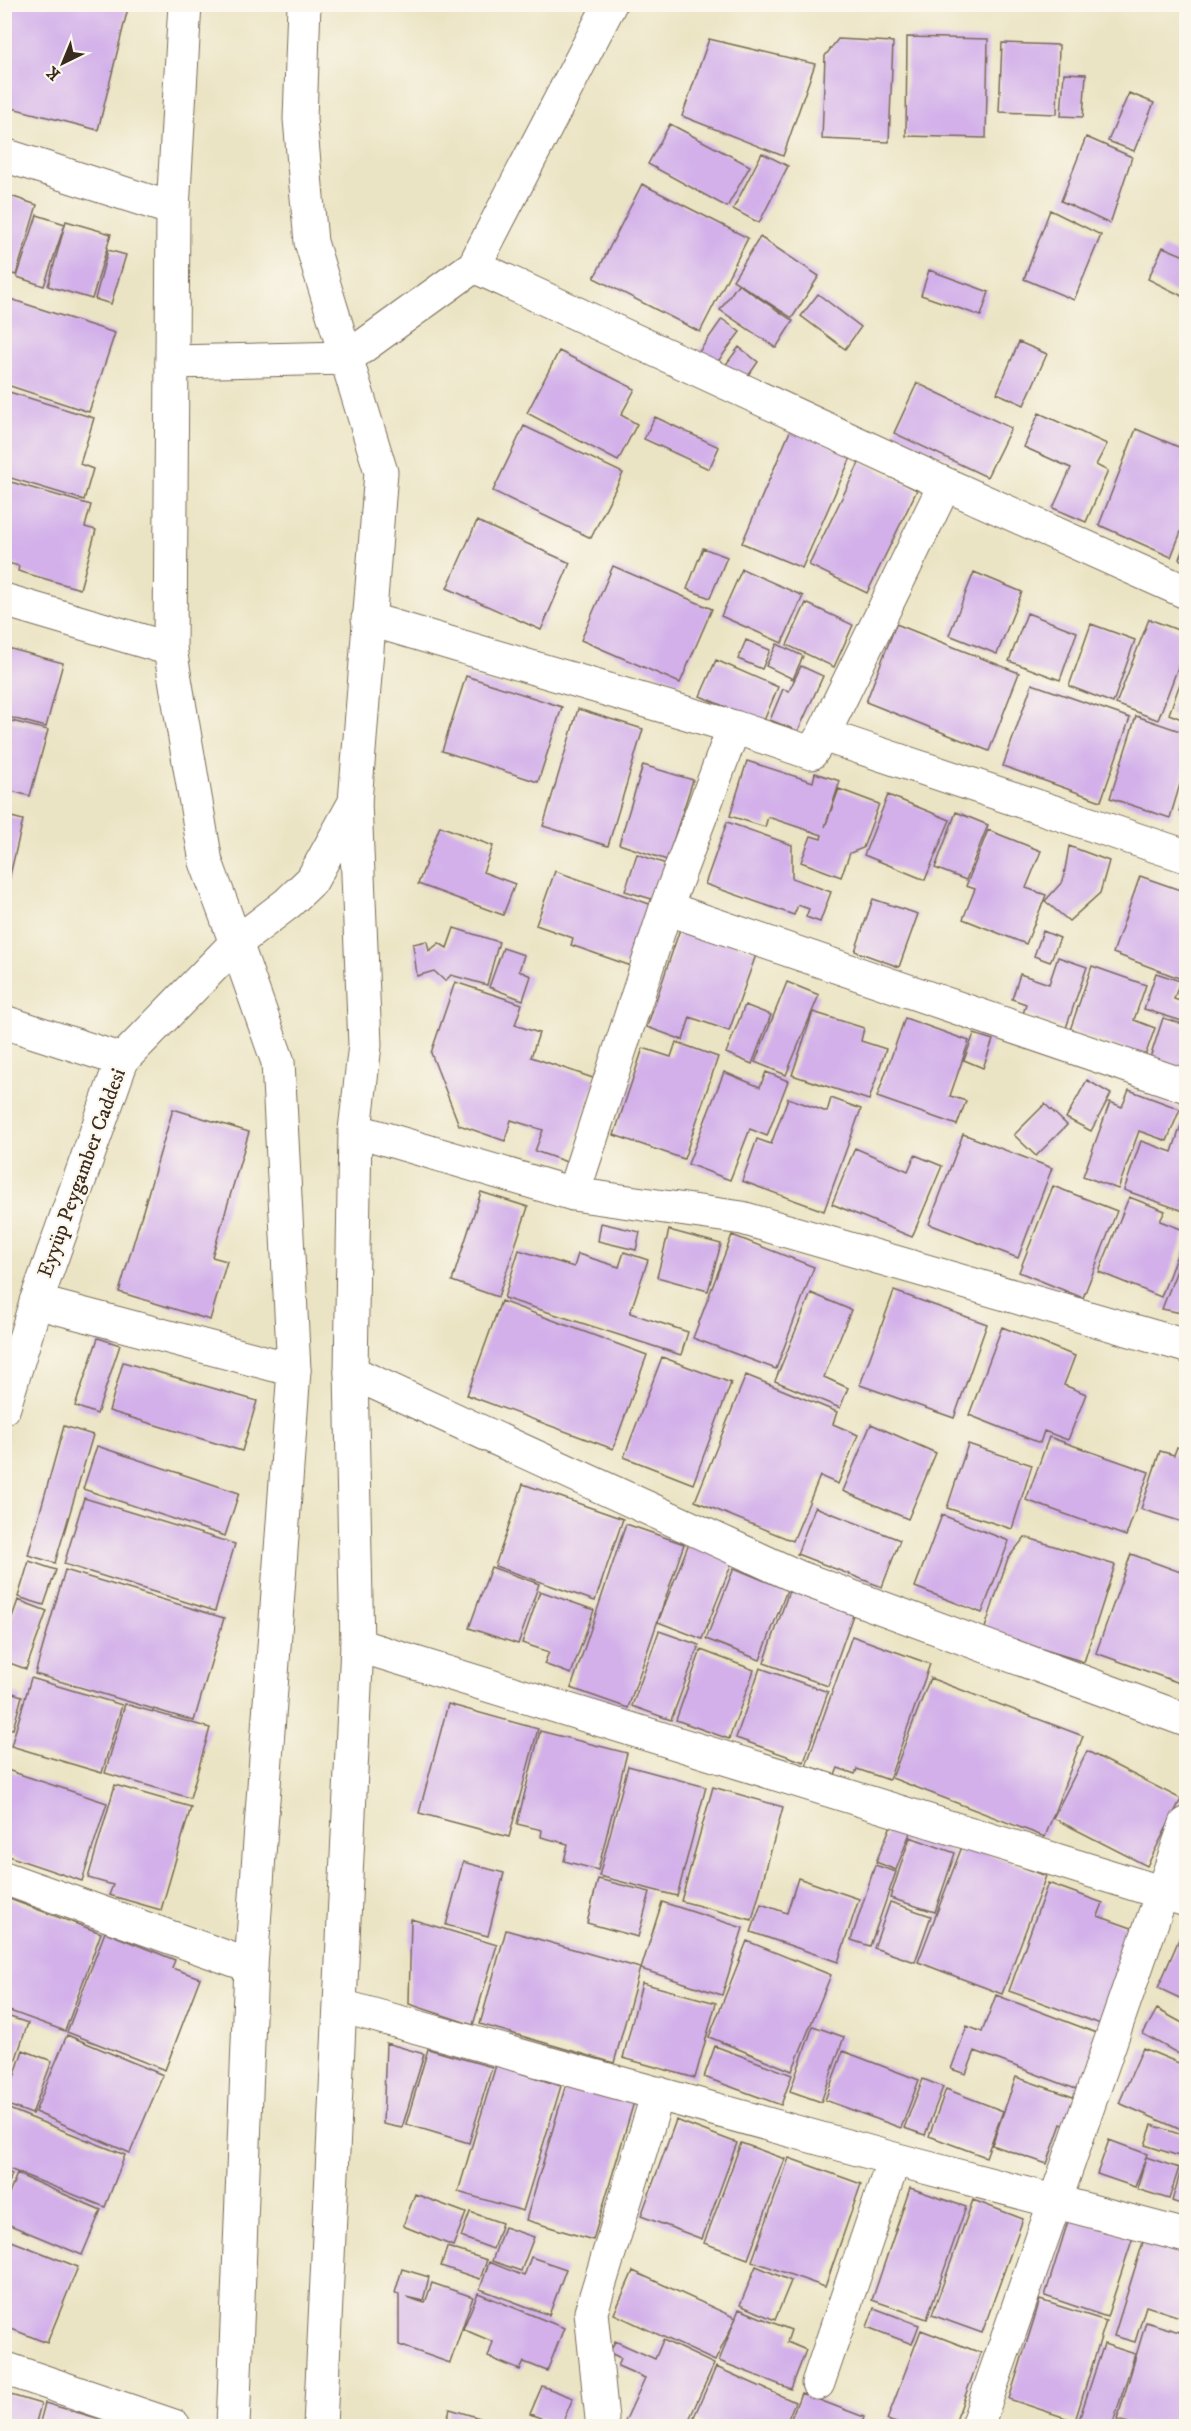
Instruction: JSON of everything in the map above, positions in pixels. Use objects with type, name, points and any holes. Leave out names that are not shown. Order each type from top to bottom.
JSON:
[{"type":"street","points":[[185,4],[173,210],[170,649],[206,862],[278,1062],[294,1370],[250,1966],[233,2427]]},
{"type":"street","points":[[304,4],[300,119],[311,242],[381,472],[355,802],[365,1046],[355,1130],[351,1372],[357,1645],[320,2427]]},
{"type":"street","points":[[172,362],[347,358],[474,266],[610,4]]},
{"type":"street","points":[[4,155],[173,210]]},
{"type":"street","points":[[474,266],[945,484],[1186,592]]},
{"type":"street","points":[[368,619],[734,727],[811,753],[823,735],[945,484]]},
{"type":"street","points":[[4,600],[170,649]]},
{"type":"street","points":[[573,1194],[666,908],[734,727]]},
{"type":"street","points":[[823,735],[1186,856]]},
{"type":"street","name":"Eyyüp Peygamber Caddesi","points":[[4,1407],[36,1302],[122,1060],[236,943],[288,903],[312,880],[355,802]]},
{"type":"street","points":[[666,908],[1186,1086]]},
{"type":"street","points":[[4,1022],[122,1060]]},
{"type":"street","points":[[355,1130],[573,1194],[742,1218],[1186,1346]]},
{"type":"street","points":[[36,1302],[294,1370]]},
{"type":"street","points":[[351,1372],[798,1577],[1186,1720]]},
{"type":"street","points":[[357,1645],[1175,1896]]},
{"type":"street","points":[[977,2427],[1056,2201],[1175,1896],[1186,1824]]},
{"type":"street","points":[[4,1878],[250,1966]]},
{"type":"street","points":[[341,2006],[894,2159],[1186,2236]]},
{"type":"street","points":[[602,2419],[591,2312],[658,2093]]},
{"type":"street","points":[[818,2383],[894,2159]]},
{"type":"street","points":[[4,2368],[174,2427]]},
{"type":"building","points":[[4,4],[129,4],[98,130],[4,106]]},
{"type":"building","points":[[907,37],[988,39],[986,138],[906,136]]},
{"type":"building","points":[[709,39],[815,64],[783,156],[682,116]]},
{"type":"building","points":[[838,39],[893,42],[889,142],[822,139],[825,56]]},
{"type":"building","points":[[1002,43],[1059,45],[1057,114],[999,112]]},
{"type":"building","points":[[1064,73],[1086,74],[1083,117],[1061,116]]},
{"type":"building","points":[[1129,93],[1154,103],[1134,151],[1108,141]]},
{"type":"building","points":[[670,124],[750,166],[727,207],[648,164]]},
{"type":"building","points":[[1086,137],[1132,157],[1110,224],[1061,201]]},
{"type":"building","points":[[762,153],[788,166],[759,223],[733,209]]},
{"type":"building","points":[[642,184],[748,238],[700,332],[594,278]]},
{"type":"building","points":[[5,194],[37,205],[16,275],[5,272]]},
{"type":"building","points":[[1050,210],[1101,235],[1074,300],[1024,279]]},
{"type":"building","points":[[37,215],[65,224],[44,286],[17,277]]},
{"type":"building","points":[[66,221],[111,234],[92,299],[48,286]]},
{"type":"building","points":[[760,237],[819,276],[792,318],[733,280]]},
{"type":"building","points":[[1163,247],[1186,255],[1186,298],[1148,279]]},
{"type":"building","points":[[108,250],[126,255],[111,304],[95,299]]},
{"type":"building","points":[[929,270],[989,292],[981,316],[921,295]]},
{"type":"building","points":[[738,284],[793,321],[776,348],[720,310]]},
{"type":"building","points":[[818,294],[861,327],[845,349],[801,316]]},
{"type":"building","points":[[4,297],[115,333],[89,412],[4,384]]},
{"type":"building","points":[[722,319],[740,332],[713,368],[696,356]]},
{"type":"building","points":[[1019,342],[1047,354],[1024,405],[997,393]]},
{"type":"building","points":[[739,347],[758,362],[744,382],[724,367]]},
{"type":"building","points":[[559,351],[635,389],[621,415],[637,424],[618,461],[527,413]]},
{"type":"building","points":[[917,383],[1011,428],[987,477],[894,433]]},
{"type":"building","points":[[6,391],[94,418],[80,464],[93,469],[84,500],[4,476],[4,397]]},
{"type":"building","points":[[1039,413],[1107,444],[1096,465],[1108,471],[1086,522],[1053,508],[1071,468],[1024,447]]},
{"type":"building","points":[[655,417],[719,447],[709,469],[644,439]]},
{"type":"building","points":[[524,426],[623,473],[591,538],[493,491]]},
{"type":"building","points":[[791,429],[852,455],[802,568],[742,543]]},
{"type":"building","points":[[1136,429],[1186,450],[1186,519],[1171,557],[1099,525]]},
{"type":"building","points":[[860,461],[917,490],[867,593],[809,565]]},
{"type":"building","points":[[4,480],[91,505],[85,527],[96,530],[80,589],[18,571],[19,566],[4,562]]},
{"type":"building","points":[[477,521],[570,563],[541,630],[447,588]]},
{"type":"building","points":[[1186,540],[1186,563],[1179,559]]},
{"type":"building","points":[[703,548],[727,557],[710,598],[687,589]]},
{"type":"building","points":[[613,566],[712,609],[680,683],[581,640]]},
{"type":"building","points":[[742,569],[803,596],[782,643],[721,616]]},
{"type":"building","points":[[974,572],[1022,592],[997,654],[949,635]]},
{"type":"building","points":[[806,603],[853,625],[834,667],[787,645]]},
{"type":"building","points":[[1027,613],[1077,632],[1060,680],[1009,661]]},
{"type":"building","points":[[1149,619],[1186,633],[1186,646],[1158,720],[1116,704]]},
{"type":"building","points":[[896,624],[1019,673],[989,751],[866,702]]},
{"type":"building","points":[[1091,624],[1135,640],[1113,703],[1069,686]]},
{"type":"building","points":[[746,640],[770,650],[762,669],[738,659]]},
{"type":"building","points":[[777,644],[803,656],[793,679],[766,666]]},
{"type":"building","points":[[4,647],[63,663],[46,727],[4,716]]},
{"type":"building","points":[[716,660],[778,687],[763,723],[700,696]]},
{"type":"building","points":[[801,666],[823,676],[798,731],[770,720],[783,689],[789,691]]},
{"type":"building","points":[[1186,667],[1186,721],[1169,714]]},
{"type":"building","points":[[466,676],[562,707],[538,782],[442,751]]},
{"type":"building","points":[[1032,684],[1130,718],[1101,801],[1003,766]]},
{"type":"building","points":[[578,709],[643,729],[608,846],[543,826]]},
{"type":"building","points":[[1136,716],[1186,733],[1186,764],[1170,818],[1110,798]]},
{"type":"building","points":[[4,719],[48,730],[30,796],[4,789]]},
{"type":"building","points":[[747,761],[813,782],[815,773],[840,781],[825,827],[839,789],[879,804],[863,848],[850,853],[841,877],[801,862],[811,836],[821,839],[822,835],[768,817],[765,827],[730,816]]},
{"type":"building","points":[[643,765],[693,780],[667,860],[619,844]]},
{"type":"building","points":[[1186,791],[1186,814],[1179,811]]},
{"type":"building","points":[[888,795],[950,820],[925,880],[864,855]]},
{"type":"building","points":[[956,812],[988,825],[966,880],[935,868]]},
{"type":"building","points":[[4,815],[23,820],[8,884],[4,884]]},
{"type":"building","points":[[727,822],[792,845],[792,878],[831,892],[820,922],[806,917],[809,909],[798,905],[794,915],[705,884]]},
{"type":"building","points":[[440,826],[493,846],[483,872],[515,884],[503,915],[418,884]]},
{"type":"building","points":[[988,830],[1041,851],[1026,888],[1046,895],[1026,944],[963,919],[975,889],[966,886]]},
{"type":"building","points":[[1069,846],[1109,861],[1100,893],[1069,921],[1045,901],[1063,881]]},
{"type":"building","points":[[637,854],[666,864],[655,900],[625,891]]},
{"type":"building","points":[[555,871],[658,907],[637,968],[571,945],[573,938],[536,925]]},
{"type":"building","points":[[1140,876],[1180,890],[1183,880],[1186,882],[1186,973],[1184,980],[1113,953]]},
{"type":"building","points":[[873,899],[918,914],[899,967],[855,951]]},
{"type":"building","points":[[681,926],[757,952],[729,1031],[690,1017],[683,1040],[647,1027]]},
{"type":"building","points":[[454,928],[499,942],[487,985],[451,975],[445,981],[434,971],[417,976],[413,944],[427,941],[429,951],[439,943],[447,948]]},
{"type":"building","points":[[1043,931],[1060,938],[1050,962],[1034,956]]},
{"type":"building","points":[[503,948],[524,955],[519,971],[531,976],[523,1000],[489,987]]},
{"type":"building","points":[[1058,957],[1087,967],[1066,1028],[1023,1014],[1026,1004],[1012,999],[1020,974],[1049,984]]},
{"type":"building","points":[[1092,966],[1146,985],[1134,1020],[1155,1028],[1145,1056],[1070,1030]]},
{"type":"building","points":[[1156,973],[1180,981],[1174,999],[1186,1003],[1185,1022],[1144,1009]]},
{"type":"building","points":[[455,982],[522,1004],[515,1025],[539,1033],[531,1057],[596,1079],[567,1162],[535,1151],[543,1130],[511,1120],[505,1141],[459,1125],[431,1053]]},
{"type":"building","points":[[787,982],[819,995],[786,1075],[755,1062]]},
{"type":"building","points":[[745,1005],[771,1015],[752,1064],[726,1053]]},
{"type":"building","points":[[813,1012],[864,1028],[861,1041],[886,1049],[869,1100],[792,1075]]},
{"type":"building","points":[[905,1018],[969,1041],[950,1096],[966,1101],[957,1125],[877,1097]]},
{"type":"building","points":[[1163,1018],[1186,1025],[1186,1070],[1150,1058]]},
{"type":"building","points":[[974,1034],[993,1040],[983,1068],[964,1060]]},
{"type":"building","points":[[676,1042],[718,1057],[684,1159],[614,1135],[643,1048],[671,1057]]},
{"type":"building","points":[[724,1072],[760,1087],[766,1072],[788,1081],[767,1136],[750,1129],[730,1180],[688,1164]]},
{"type":"building","points":[[1087,1080],[1111,1094],[1091,1131],[1066,1118]]},
{"type":"building","points":[[1129,1090],[1180,1109],[1167,1141],[1139,1131],[1118,1189],[1083,1176],[1110,1102],[1122,1107]]},
{"type":"building","points":[[788,1098],[827,1112],[831,1098],[861,1109],[824,1211],[742,1181],[757,1139],[771,1144]]},
{"type":"building","points":[[1045,1104],[1067,1125],[1036,1156],[1014,1135]]},
{"type":"building","points":[[173,1109],[249,1132],[212,1257],[227,1261],[210,1320],[119,1292]]},
{"type":"building","points":[[1184,1116],[1186,1117],[1186,1212],[1124,1190],[1141,1141],[1172,1152]]},
{"type":"building","points":[[963,1134],[1052,1168],[1018,1258],[929,1224]]},
{"type":"building","points":[[855,1148],[908,1171],[915,1155],[942,1166],[912,1237],[832,1204]]},
{"type":"building","points":[[1053,1186],[1117,1211],[1083,1298],[1019,1272]]},
{"type":"building","points":[[481,1192],[528,1207],[498,1297],[452,1281]]},
{"type":"building","points":[[1129,1197],[1165,1211],[1160,1221],[1186,1231],[1161,1297],[1099,1272]]},
{"type":"building","points":[[601,1223],[640,1232],[636,1250],[598,1241]]},
{"type":"building","points":[[669,1230],[721,1244],[708,1291],[657,1277]]},
{"type":"building","points":[[732,1235],[814,1267],[776,1369],[693,1338]]},
{"type":"building","points":[[1186,1247],[1186,1314],[1162,1309]]},
{"type":"building","points":[[519,1250],[574,1267],[578,1254],[619,1267],[624,1252],[648,1260],[630,1313],[688,1332],[681,1355],[504,1298]]},
{"type":"building","points":[[894,1291],[987,1324],[954,1418],[860,1385]]},
{"type":"building","points":[[811,1293],[851,1310],[824,1377],[848,1388],[840,1408],[775,1381]]},
{"type":"building","points":[[501,1301],[647,1355],[613,1449],[467,1395]]},
{"type":"building","points":[[1002,1327],[1075,1356],[1064,1385],[1086,1394],[1068,1440],[1044,1431],[1040,1443],[969,1415]]},
{"type":"building","points":[[98,1338],[120,1345],[97,1414],[75,1406]]},
{"type":"building","points":[[662,1357],[731,1383],[693,1484],[624,1457]]},
{"type":"building","points":[[123,1362],[257,1401],[242,1451],[109,1411]]},
{"type":"building","points":[[746,1375],[837,1412],[833,1424],[858,1435],[838,1484],[820,1476],[793,1541],[695,1501]]},
{"type":"building","points":[[871,1424],[936,1453],[908,1519],[843,1491]]},
{"type":"building","points":[[64,1426],[93,1435],[55,1563],[28,1555]]},
{"type":"building","points":[[1049,1437],[1149,1472],[1126,1536],[1026,1500]]},
{"type":"building","points":[[968,1444],[1032,1465],[1012,1529],[947,1508]]},
{"type":"building","points":[[97,1446],[239,1493],[225,1536],[83,1489]]},
{"type":"building","points":[[1177,1447],[1186,1450],[1186,1523],[1141,1509],[1160,1451],[1174,1455]]},
{"type":"building","points":[[523,1484],[623,1519],[595,1601],[495,1566]]},
{"type":"building","points":[[84,1498],[235,1544],[215,1611],[64,1564]]},
{"type":"building","points":[[815,1507],[900,1540],[882,1587],[797,1554]]},
{"type":"building","points":[[942,1515],[1009,1541],[982,1613],[915,1587]]},
{"type":"building","points":[[626,1524],[684,1544],[628,1708],[571,1688]]},
{"type":"building","points":[[1025,1537],[1115,1565],[1084,1662],[984,1631],[1008,1558]]},
{"type":"building","points":[[689,1543],[733,1560],[702,1639],[658,1622]]},
{"type":"building","points":[[1131,1554],[1186,1574],[1185,1685],[1096,1653]]},
{"type":"building","points":[[29,1561],[56,1570],[44,1605],[18,1597]]},
{"type":"building","points":[[491,1567],[539,1584],[518,1644],[469,1628]]},
{"type":"building","points":[[734,1568],[787,1590],[760,1660],[706,1639]]},
{"type":"building","points":[[65,1570],[224,1618],[194,1721],[35,1674]]},
{"type":"building","points":[[540,1591],[594,1610],[571,1674],[544,1664],[549,1652],[522,1643]]},
{"type":"building","points":[[789,1591],[853,1615],[828,1686],[764,1663]]},
{"type":"building","points":[[18,1600],[47,1611],[26,1669],[4,1661],[4,1640]]},
{"type":"building","points":[[659,1631],[699,1645],[671,1720],[632,1706]]},
{"type":"building","points":[[852,1636],[930,1664],[889,1780],[857,1769],[855,1774],[838,1768],[835,1775],[806,1766]]},
{"type":"building","points":[[701,1650],[754,1670],[729,1739],[676,1720]]},
{"type":"building","points":[[760,1668],[828,1692],[804,1762],[736,1738]]},
{"type":"building","points":[[31,1678],[122,1705],[102,1773],[11,1746]]},
{"type":"building","points":[[930,1678],[1083,1736],[1045,1837],[892,1778]]},
{"type":"building","points":[[4,1690],[22,1696],[13,1729],[4,1727]]},
{"type":"building","points":[[125,1704],[210,1728],[190,1798],[105,1773]]},
{"type":"building","points":[[448,1704],[538,1729],[509,1837],[419,1813]]},
{"type":"building","points":[[540,1731],[627,1753],[598,1870],[564,1861],[568,1844],[541,1837],[542,1830],[517,1824]]},
{"type":"building","points":[[1087,1751],[1181,1799],[1147,1866],[1053,1818]]},
{"type":"building","points":[[628,1766],[706,1787],[677,1896],[599,1876]]},
{"type":"building","points":[[7,1770],[107,1803],[82,1881],[5,1855],[5,1776]]},
{"type":"building","points":[[115,1785],[191,1807],[161,1910],[109,1895],[113,1885],[88,1878]]},
{"type":"building","points":[[713,1787],[783,1807],[752,1920],[681,1901]]},
{"type":"building","points":[[892,1823],[911,1830],[896,1870],[876,1862]]},
{"type":"building","points":[[910,1837],[955,1853],[935,1912],[890,1898]]},
{"type":"building","points":[[963,1844],[1046,1876],[1002,1994],[918,1962]]},
{"type":"building","points":[[463,1862],[504,1873],[488,1936],[446,1925]]},
{"type":"building","points":[[875,1865],[896,1872],[870,1946],[851,1940]]},
{"type":"building","points":[[798,1878],[859,1899],[838,1962],[751,1932],[761,1904],[787,1913]]},
{"type":"building","points":[[598,1879],[650,1892],[638,1937],[587,1923]]},
{"type":"building","points":[[1048,1883],[1103,1903],[1098,1916],[1140,1931],[1106,2026],[1009,1991]]},
{"type":"building","points":[[4,1897],[101,1933],[65,2031],[4,2009]]},
{"type":"building","points":[[662,1902],[743,1928],[722,1995],[641,1969]]},
{"type":"building","points":[[890,1902],[931,1916],[915,1962],[874,1948]]},
{"type":"building","points":[[411,1919],[497,1945],[473,2025],[409,2004]]},
{"type":"building","points":[[1186,1923],[1186,2001],[1158,1988]]},
{"type":"building","points":[[506,1930],[640,1968],[614,2063],[480,2024]]},
{"type":"building","points":[[105,1932],[175,1960],[172,1968],[200,1978],[165,2070],[67,2032]]},
{"type":"building","points":[[747,1941],[831,1975],[792,2071],[709,2037]]},
{"type":"building","points":[[642,1983],[716,2003],[695,2078],[623,2058]]},
{"type":"building","points":[[996,1995],[1102,2035],[1081,2091],[975,2051],[966,2074],[951,2069],[967,2026],[982,2032]]},
{"type":"building","points":[[1157,2009],[1186,2025],[1186,2058],[1143,2034]]},
{"type":"building","points":[[4,2015],[28,2023],[5,2091],[4,2091]]},
{"type":"building","points":[[813,2026],[844,2037],[821,2102],[790,2091]]},
{"type":"building","points":[[67,2035],[163,2075],[130,2153],[35,2112]]},
{"type":"building","points":[[386,2043],[424,2054],[402,2128],[383,2124]]},
{"type":"building","points":[[715,2046],[792,2075],[781,2105],[704,2077]]},
{"type":"building","points":[[1143,2048],[1186,2066],[1186,2132],[1119,2103]]},
{"type":"building","points":[[428,2049],[492,2067],[469,2143],[406,2124]]},
{"type":"building","points":[[23,2050],[52,2061],[32,2114],[5,2104]]},
{"type":"building","points":[[843,2051],[919,2080],[901,2128],[825,2100]]},
{"type":"building","points":[[496,2065],[561,2086],[523,2211],[458,2192]]},
{"type":"building","points":[[1016,2077],[1079,2099],[1069,2127],[1061,2124],[1047,2164],[992,2145]]},
{"type":"building","points":[[923,2079],[943,2087],[925,2135],[904,2128]]},
{"type":"building","points":[[567,2081],[634,2102],[593,2240],[526,2220]]},
{"type":"building","points":[[946,2089],[1003,2111],[986,2157],[929,2136]]},
{"type":"building","points":[[4,2107],[125,2155],[105,2207],[4,2167]]},
{"type":"building","points":[[676,2120],[737,2143],[702,2239],[641,2216]]},
{"type":"building","points":[[1152,2125],[1185,2136],[1179,2156],[1145,2145]]},
{"type":"building","points":[[1109,2140],[1147,2154],[1135,2187],[1097,2174]]},
{"type":"building","points":[[741,2143],[785,2159],[748,2259],[704,2243]]},
{"type":"building","points":[[1186,2153],[1186,2206],[1172,2201]]},
{"type":"building","points":[[1146,2157],[1179,2168],[1169,2199],[1137,2189]]},
{"type":"building","points":[[789,2158],[861,2184],[825,2287],[752,2261]]},
{"type":"building","points":[[4,2171],[12,2174],[5,2193],[4,2192]]},
{"type":"building","points":[[17,2174],[101,2210],[82,2255],[5,2223],[5,2204]]},
{"type":"building","points":[[910,2188],[966,2207],[927,2319],[872,2300]]},
{"type":"building","points":[[415,2194],[466,2213],[453,2246],[403,2226]]},
{"type":"building","points":[[973,2200],[1023,2219],[982,2333],[932,2315]]},
{"type":"building","points":[[470,2212],[502,2223],[493,2249],[461,2237]]},
{"type":"building","points":[[1069,2218],[1133,2237],[1107,2317],[1045,2296]]},
{"type":"building","points":[[504,2227],[534,2237],[521,2271],[492,2261]]},
{"type":"building","points":[[4,2238],[78,2267],[47,2343],[4,2326]]},
{"type":"building","points":[[1144,2239],[1186,2252],[1186,2319],[1146,2306],[1135,2342],[1114,2336]]},
{"type":"building","points":[[447,2247],[487,2260],[480,2279],[441,2266]]},
{"type":"building","points":[[531,2257],[566,2269],[549,2315],[480,2289],[489,2262],[524,2276]]},
{"type":"building","points":[[756,2266],[791,2281],[775,2320],[740,2305]]},
{"type":"building","points":[[402,2269],[429,2277],[423,2301],[406,2297],[425,2303],[432,2283],[473,2297],[450,2363],[399,2345],[399,2294],[395,2293]]},
{"type":"building","points":[[633,2271],[736,2318],[715,2361],[614,2314]]},
{"type":"building","points":[[478,2293],[564,2328],[547,2371],[524,2362],[520,2370],[488,2357],[493,2342],[463,2329]]},
{"type":"building","points":[[1040,2300],[1106,2321],[1075,2421],[1009,2399]]},
{"type":"building","points":[[874,2308],[919,2325],[912,2344],[867,2327]]},
{"type":"building","points":[[739,2309],[791,2330],[787,2342],[806,2350],[791,2389],[719,2361]]},
{"type":"building","points":[[1146,2322],[1186,2334],[1186,2426],[1140,2426],[1117,2420]]},
{"type":"building","points":[[921,2330],[981,2353],[954,2426],[905,2426],[887,2420]]},
{"type":"building","points":[[663,2340],[714,2364],[688,2422],[699,2426],[623,2426],[645,2378],[618,2366],[621,2358],[610,2353],[615,2341],[655,2359]]},
{"type":"building","points":[[1104,2344],[1135,2354],[1112,2426],[1077,2426]]},
{"type":"building","points":[[716,2367],[795,2402],[785,2426],[710,2426],[693,2419]]},
{"type":"building","points":[[542,2386],[573,2398],[561,2426],[530,2414]]},
{"type":"building","points":[[4,2393],[41,2404],[35,2426],[4,2426]]},
{"type":"building","points":[[801,2393],[864,2417],[861,2426],[788,2426]]},
{"type":"building","points":[[45,2403],[121,2425],[121,2426],[39,2426]]},
{"type":"building","points":[[450,2409],[506,2426],[445,2426]]}]
